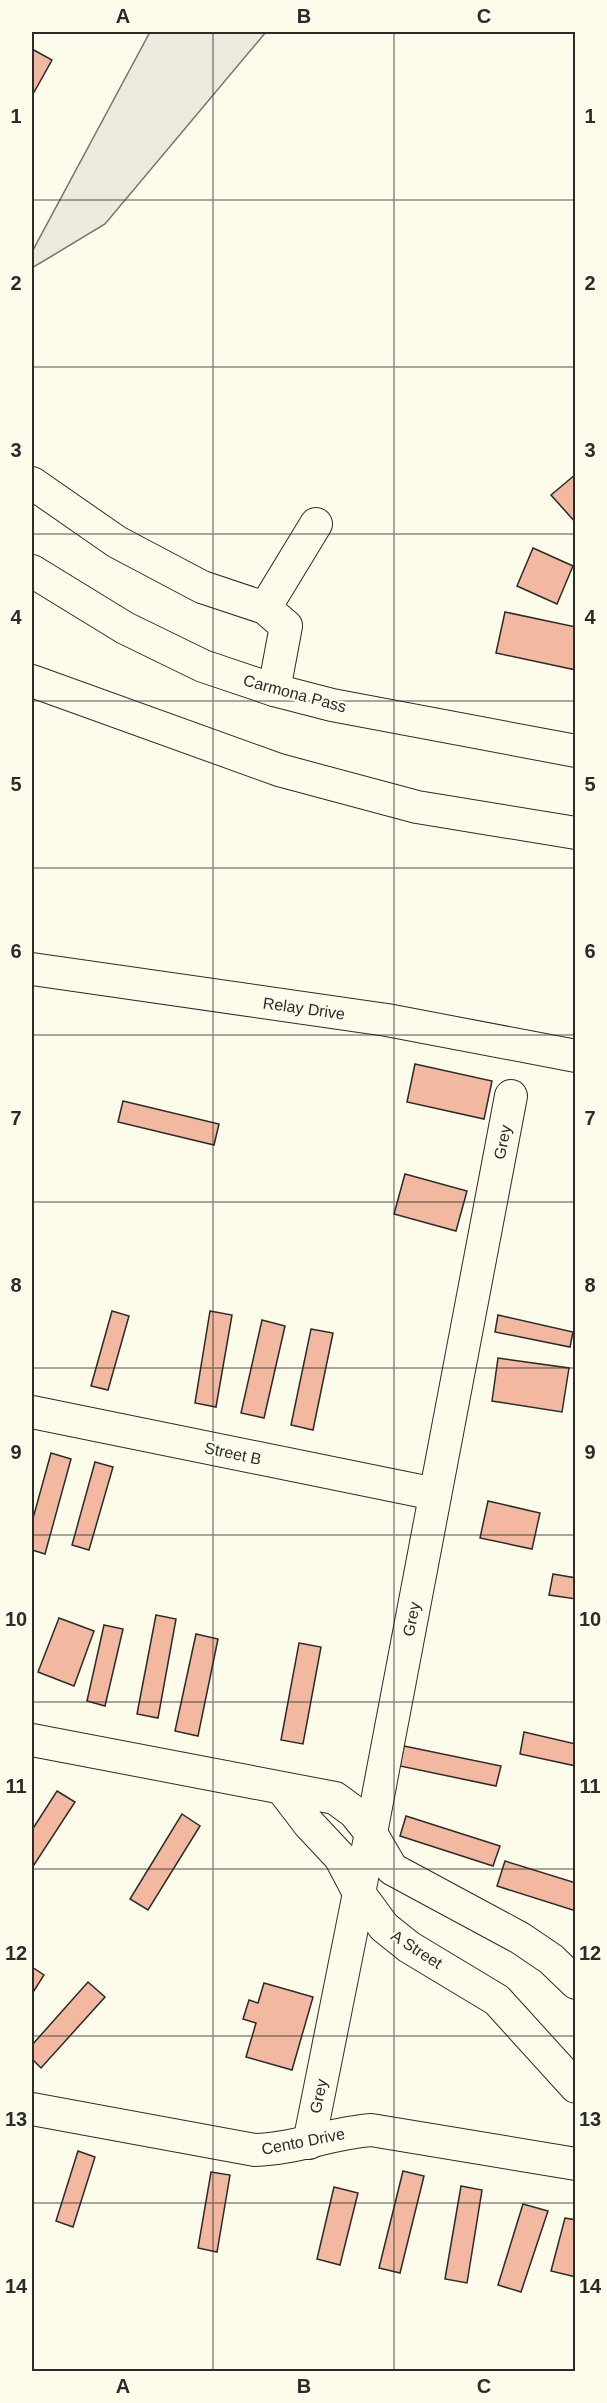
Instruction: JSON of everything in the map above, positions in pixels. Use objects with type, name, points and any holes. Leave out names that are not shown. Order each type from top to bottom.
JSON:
[{"type":"street","points":[[32,483],[117,542],[202,587],[265,608],[286,626],[274,690]]},
{"type":"street","points":[[265,608],[316,524]]},
{"type":"street","name":"Carmona Pass","points":[[33,576],[125,628],[203,666],[274,690],[332,705],[576,751]]},
{"type":"street","points":[[32,681],[279,770],[417,807],[576,833]]},
{"type":"street","name":"Relay Drive","points":[[32,969],[387,1020],[576,1056]]},
{"type":"street","name":"Grey","points":[[309,2143],[371,1833],[511,1095]]},
{"type":"street","name":"Street B","points":[[32,1412],[435,1494]]},
{"type":"street","points":[[32,1740],[283,1790],[335,1798],[354,1812],[371,1833],[392,1869],[520,1938],[551,1959],[576,1983]]},
{"type":"street","name":"A Street","points":[[283,1790],[309,1824],[340,1857],[358,1893],[384,1927],[409,1947],[497,2000],[576,2087]]},
{"type":"street","name":"Cento Drive","points":[[32,2109],[255,2150],[274,2150],[346,2132],[371,2130],[576,2164]]},
{"type":"shaded area","points":[[150,32],[266,32],[105,224],[32,268],[32,252]]},
{"type":"building","points":[[32,49],[52,60],[33,94],[32,93]]},
{"type":"building","points":[[576,474],[576,523],[551,495]]},
{"type":"building","points":[[533,548],[573,566],[557,604],[517,586]]},
{"type":"building","points":[[505,612],[576,627],[576,670],[496,653]]},
{"type":"building","points":[[415,1064],[492,1081],[484,1119],[407,1102]]},
{"type":"building","points":[[123,1101],[219,1124],[214,1145],[118,1122]]},
{"type":"building","points":[[405,1174],[467,1191],[456,1231],[394,1214]]},
{"type":"building","points":[[112,1311],[129,1316],[108,1390],[91,1386]]},
{"type":"building","points":[[210,1311],[232,1315],[216,1407],[195,1403]]},
{"type":"building","points":[[498,1315],[573,1332],[570,1347],[495,1332]]},
{"type":"building","points":[[262,1320],[285,1326],[264,1418],[241,1413]]},
{"type":"building","points":[[311,1329],[333,1333],[313,1430],[291,1425]]},
{"type":"building","points":[[498,1358],[569,1368],[562,1412],[492,1401]]},
{"type":"building","points":[[51,1453],[71,1459],[45,1554],[32,1550],[32,1522]]},
{"type":"building","points":[[95,1462],[113,1467],[89,1550],[72,1545]]},
{"type":"building","points":[[488,1501],[540,1513],[532,1549],[480,1538]]},
{"type":"building","points":[[553,1574],[576,1578],[576,1599],[549,1595]]},
{"type":"building","points":[[156,1615],[176,1619],[158,1718],[137,1714]]},
{"type":"building","points":[[59,1618],[94,1631],[74,1686],[38,1672]]},
{"type":"building","points":[[104,1625],[123,1629],[105,1706],[87,1701]]},
{"type":"building","points":[[196,1634],[218,1639],[198,1736],[175,1731]]},
{"type":"building","points":[[299,1643],[321,1647],[303,1744],[281,1740]]},
{"type":"building","points":[[524,1732],[576,1744],[576,1766],[520,1754]]},
{"type":"building","points":[[404,1746],[501,1766],[496,1786],[400,1766]]},
{"type":"building","points":[[57,1791],[75,1802],[32,1868],[32,1830]]},
{"type":"building","points":[[182,1814],[200,1826],[148,1910],[130,1899]]},
{"type":"building","points":[[406,1816],[500,1846],[493,1866],[400,1836]]},
{"type":"building","points":[[505,1861],[576,1883],[576,1911],[497,1886]]},
{"type":"building","points":[[32,1967],[44,1975],[32,1994]]},
{"type":"building","points":[[88,1982],[105,1997],[41,2068],[32,2059],[32,2045]]},
{"type":"building","points":[[264,1983],[313,1997],[292,2070],[246,2057],[256,2023],[243,2019],[249,2000],[258,2003]]},
{"type":"building","points":[[78,2151],[95,2157],[73,2227],[56,2221]]},
{"type":"building","points":[[403,2171],[424,2176],[400,2273],[379,2268]]},
{"type":"building","points":[[211,2172],[230,2175],[217,2252],[198,2248]]},
{"type":"building","points":[[461,2186],[482,2190],[467,2283],[445,2279]]},
{"type":"building","points":[[334,2187],[358,2193],[340,2265],[317,2259]]},
{"type":"building","points":[[523,2204],[548,2211],[521,2292],[498,2285]]},
{"type":"building","points":[[565,2218],[576,2220],[576,2277],[551,2271]]}]
